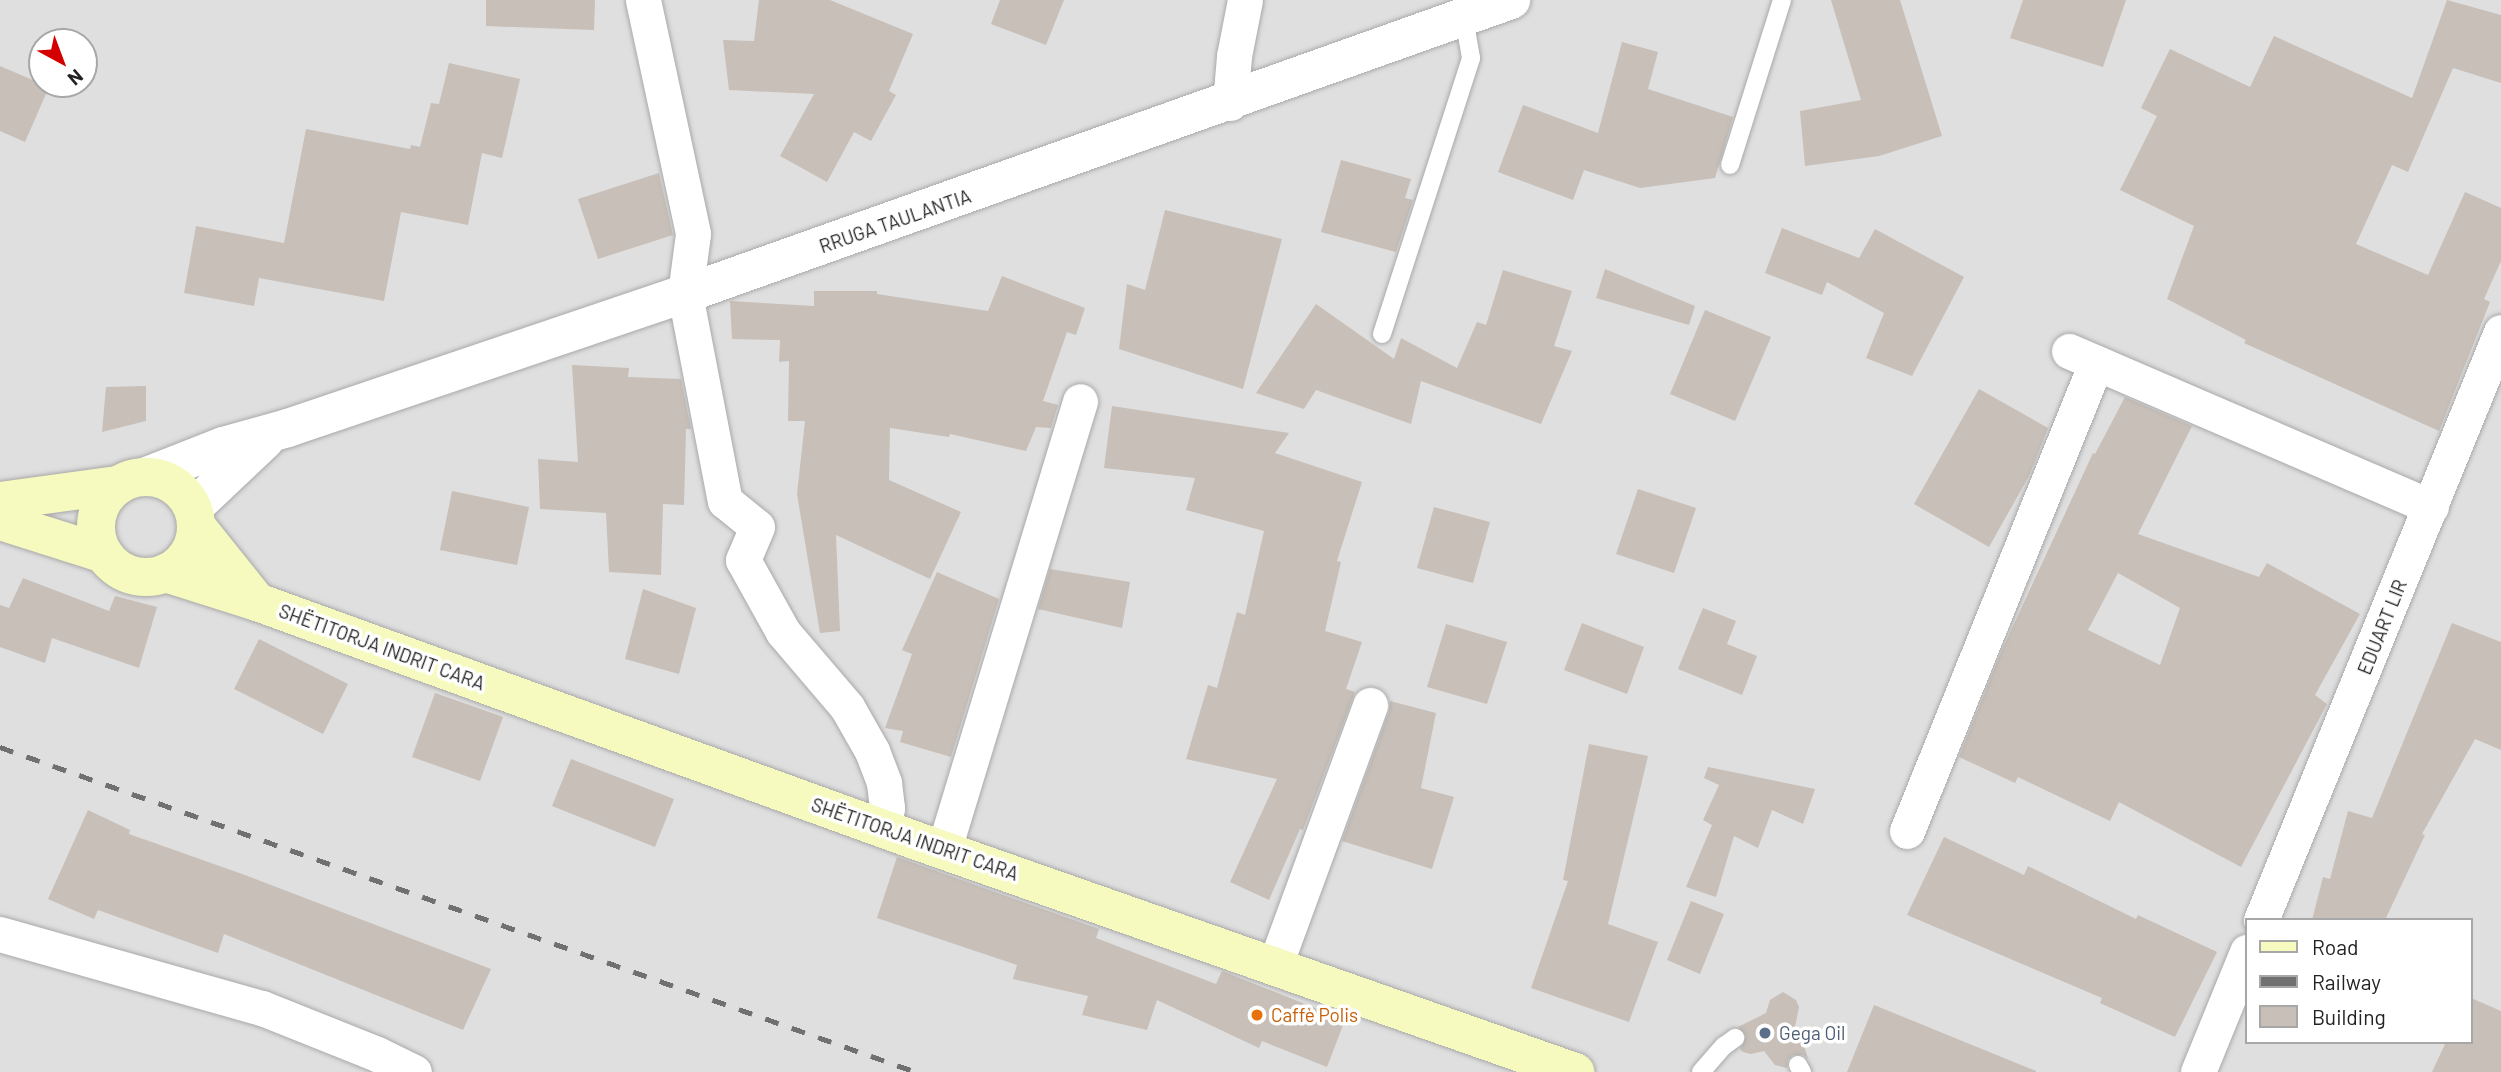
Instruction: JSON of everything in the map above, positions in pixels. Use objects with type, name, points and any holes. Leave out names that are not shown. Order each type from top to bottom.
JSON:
[{"type":"main road","points":[[0,501],[133,481],[175,485],[195,518],[188,555],[165,573],[136,576],[118,568],[104,554],[97,536],[97,516],[104,498],[133,481]]},
{"type":"main road","name":"SHËTITORJA INDRIT CARA","points":[[195,518],[257,602]]},
{"type":"main road","points":[[0,521],[104,554]]},
{"type":"main road","name":"SHËTITORJA INDRIT CARA","points":[[165,573],[257,602],[883,828],[1575,1072]]},
{"type":"street","points":[[643,0],[693,234],[685,294],[725,501],[757,527],[743,559],[783,632],[847,707],[872,751],[884,783],[887,808],[883,828]]},
{"type":"street","points":[[1230,103],[1234,56],[1245,0]]},
{"type":"street","name":"RRUGA TAULANTIA","points":[[133,481],[223,446],[275,432],[685,294],[1230,103],[1511,0]]},
{"type":"street","name":"EDUART LIR","points":[[2262,918],[2501,332]]},
{"type":"street","points":[[1907,831],[2082,357],[2431,507]]},
{"type":"street","points":[[944,849],[1080,401]]},
{"type":"street","name":"RRUGA TAULANTIA","points":[[195,518],[238,463],[275,432]]},
{"type":"street","points":[[1275,965],[1370,705]]},
{"type":"street","points":[[0,934],[187,985],[275,1013],[377,1054],[414,1072]]},
{"type":"street","points":[[2198,1072],[2246,954]]},
{"type":"lane","points":[[1730,165],[1782,0]]},
{"type":"lane","points":[[1382,334],[1471,58],[1464,18]]},
{"type":"lane","points":[[1701,1072],[1724,1046],[1735,1038]]},
{"type":"shaded area","points":[[0,0],[2501,0],[2501,1072],[0,1072]]},
{"type":"building","points":[[486,0],[595,0],[594,30],[486,26]]},
{"type":"building","points":[[759,0],[830,0],[913,34],[889,91],[896,95],[871,141],[854,132],[827,182],[780,156],[814,94],[729,90],[723,40],[754,41]]},
{"type":"building","points":[[1000,0],[1064,0],[1046,45],[991,24]]},
{"type":"building","points":[[1831,0],[1900,0],[1942,136],[1879,156],[1805,166],[1800,111],[1861,100]]},
{"type":"building","points":[[2023,0],[2126,0],[2103,67],[2010,38]]},
{"type":"building","points":[[2447,0],[2501,15],[2501,83],[2453,68],[2408,172],[2392,165],[2356,244],[2428,275],[2465,192],[2501,208],[2501,261],[2484,299],[2490,302],[2439,431],[2244,343],[2246,340],[2167,299],[2194,226],[2120,190],[2157,116],[2141,108],[2170,49],[2250,87],[2274,36],[2412,98]]},
{"type":"building","points":[[1622,42],[1658,52],[1648,89],[1733,117],[1715,178],[1640,188],[1584,170],[1573,200],[1498,172],[1523,105],[1598,133]]},
{"type":"building","points":[[449,63],[520,79],[502,158],[482,153],[468,225],[401,212],[384,301],[259,278],[254,306],[184,293],[196,226],[284,243],[306,129],[410,149],[411,145],[420,147],[431,103],[439,104]]},
{"type":"building","points":[[0,66],[28,78],[28,98],[44,98],[25,142],[0,131]]},
{"type":"building","points":[[1341,160],[1411,179],[1405,198],[1413,200],[1396,252],[1321,232]]},
{"type":"building","points":[[659,173],[673,235],[598,259],[578,199]]},
{"type":"building","points":[[1165,210],[1282,239],[1243,389],[1119,349],[1127,284],[1145,290]]},
{"type":"building","points":[[1782,228],[1859,258],[1875,229],[1964,277],[1912,376],[1866,358],[1884,313],[1827,282],[1822,295],[1765,273]]},
{"type":"building","points":[[1605,269],[1695,306],[1689,325],[1596,298]]},
{"type":"building","points":[[1503,270],[1572,291],[1554,346],[1572,351],[1541,424],[1421,381],[1411,424],[1316,390],[1304,409],[1256,393],[1316,304],[1394,359],[1401,338],[1457,368],[1477,322],[1486,325]]},
{"type":"building","points":[[1002,276],[1085,308],[1076,335],[1067,332],[1043,401],[1058,405],[1051,428],[1036,427],[1026,451],[950,434],[949,437],[890,428],[889,480],[961,512],[930,579],[836,535],[840,631],[820,633],[797,494],[805,421],[788,421],[789,361],[779,362],[780,340],[732,339],[730,301],[814,306],[814,291],[877,291],[877,294],[988,311]]},
{"type":"building","points":[[1705,310],[1771,337],[1735,421],[1670,394]]},
{"type":"building","points":[[572,365],[629,368],[628,377],[681,379],[691,429],[686,429],[684,505],[663,504],[661,575],[609,572],[606,513],[540,509],[538,459],[578,462]]},
{"type":"building","points":[[146,386],[146,421],[102,432],[106,387]]},
{"type":"building","points":[[1979,389],[2048,428],[2029,476],[1989,547],[1914,504]]},
{"type":"building","points":[[2125,397],[2192,426],[2138,534],[2259,577],[2267,563],[2360,614],[2315,695],[2327,704],[2241,867],[2119,802],[2110,821],[2018,777],[2015,783],[1959,757],[2002,650],[2093,453],[2095,454]],"holes":[[[2118,573],[2180,608],[2160,665],[2088,630]]]},
{"type":"building","points":[[1112,406],[1289,433],[1275,453],[1362,482],[1337,561],[1341,562],[1325,631],[1362,642],[1346,689],[1355,692],[1303,830],[1300,829],[1269,900],[1230,882],[1277,779],[1186,759],[1208,685],[1217,688],[1237,612],[1245,615],[1264,531],[1186,510],[1195,478],[1104,468]]},
{"type":"building","points":[[1638,489],[1696,508],[1674,573],[1616,554]]},
{"type":"building","points":[[452,491],[529,507],[517,565],[440,550]]},
{"type":"building","points":[[1434,507],[1490,522],[1473,583],[1417,568]]},
{"type":"building","points":[[1050,569],[1130,582],[1122,628],[1038,609]]},
{"type":"building","points":[[937,572],[999,599],[951,757],[900,742],[903,731],[885,728],[912,654],[902,650]]},
{"type":"building","points":[[23,578],[109,611],[115,596],[157,607],[139,668],[52,638],[45,663],[0,647],[0,605],[9,608]]},
{"type":"building","points":[[643,589],[696,608],[679,674],[625,659]]},
{"type":"building","points":[[1703,608],[1736,621],[1727,644],[1757,656],[1742,695],[1678,669]]},
{"type":"building","points":[[1582,623],[1644,647],[1627,694],[1564,670]]},
{"type":"building","points":[[2452,623],[2501,642],[2501,750],[2475,739],[2422,834],[2425,835],[2386,918],[2313,918],[2323,877],[2330,879],[2348,811],[2372,818]]},
{"type":"building","points":[[1446,624],[1507,642],[1487,704],[1427,687]]},
{"type":"building","points":[[259,639],[348,684],[323,734],[234,689]]},
{"type":"building","points":[[435,693],[503,717],[480,781],[412,757]]},
{"type":"building","points":[[1390,701],[1436,713],[1421,788],[1454,797],[1432,869],[1342,841],[1389,712]]},
{"type":"building","points":[[1589,744],[1648,756],[1608,924],[1658,942],[1629,1022],[1531,988],[1568,881],[1563,880]]},
{"type":"building","points":[[571,759],[674,799],[655,847],[552,806]]},
{"type":"building","points":[[1708,767],[1815,789],[1803,824],[1772,810],[1758,848],[1734,836],[1716,897],[1686,887],[1712,825],[1703,820],[1719,785],[1704,778]]},
{"type":"building","points":[[88,810],[130,830],[129,834],[245,875],[491,969],[463,1030],[224,934],[218,953],[98,910],[94,919],[48,899]]},
{"type":"building","points":[[1944,837],[2024,875],[2028,866],[2136,919],[2138,915],[2217,952],[2175,1037],[2100,1003],[2102,998],[1907,915]]},
{"type":"building","points":[[897,857],[1099,929],[1096,938],[1216,984],[1222,971],[1345,1020],[1327,1067],[1262,1041],[1259,1048],[1157,1000],[1147,1030],[1082,1015],[1088,996],[1013,979],[1017,965],[877,918]]},
{"type":"building","points":[[1691,901],[1724,914],[1700,974],[1667,960]]},
{"type":"building","name":"Gega Oil","points":[[1783,992],[1796,1000],[1799,1007],[1794,1032],[1803,1042],[1808,1059],[1803,1055],[1793,1055],[1788,1060],[1787,1068],[1775,1065],[1764,1051],[1751,1054],[1743,1052],[1740,1049],[1746,1036],[1738,1027],[1766,1013],[1770,1000]]},
{"type":"building","points":[[2473,999],[2501,1011],[2501,1072],[2432,1072],[2445,1044],[2473,1044]]},
{"type":"building","points":[[1874,1005],[2036,1071],[2036,1072],[1847,1072]]},
{"type":"railway","points":[[0,747],[916,1072]]},
{"type":"place","name":"Caffè Polis","points":[[1257,1015]]},
{"type":"place","name":"Gega Oil","points":[[1765,1033]]}]
